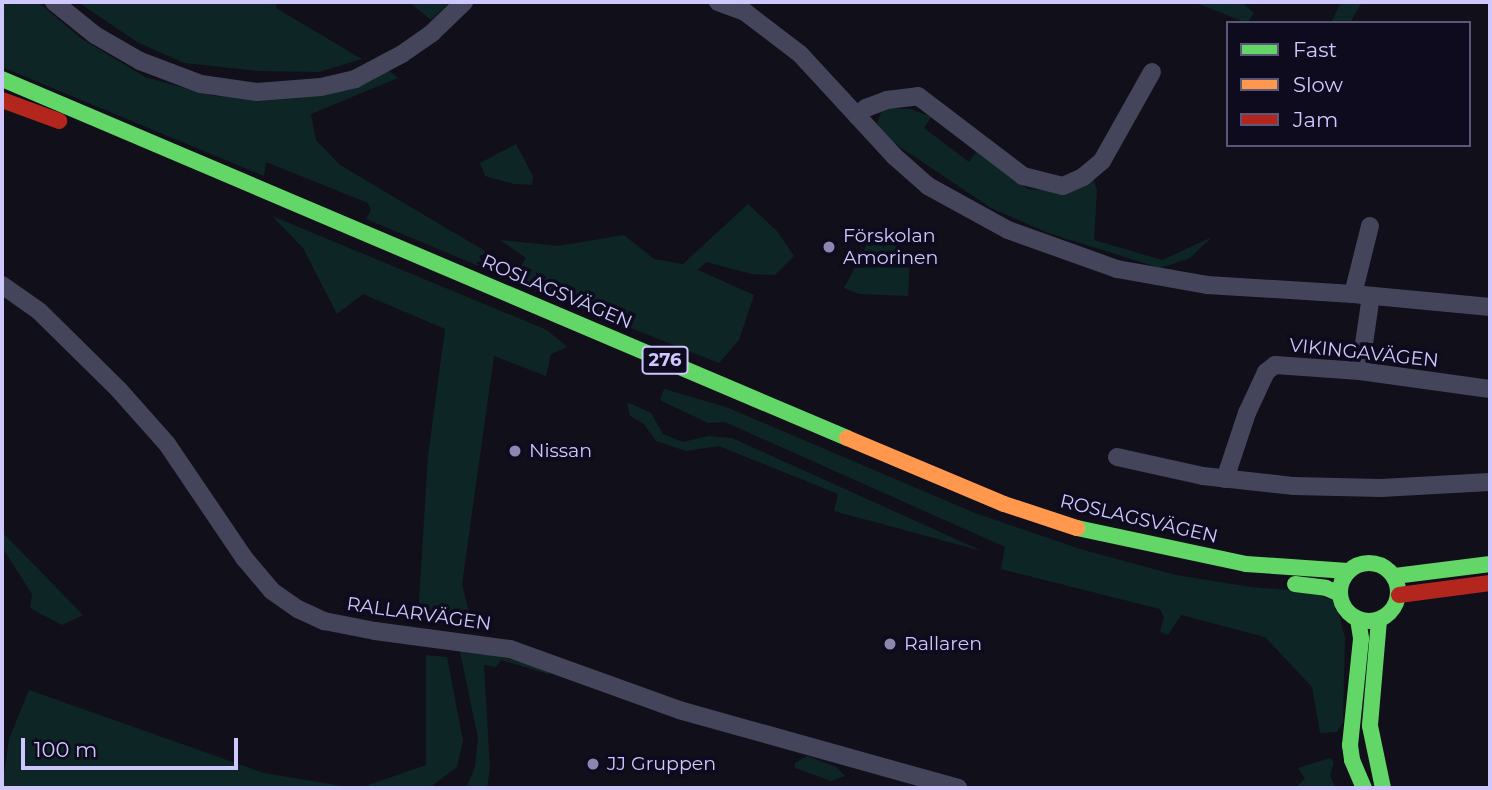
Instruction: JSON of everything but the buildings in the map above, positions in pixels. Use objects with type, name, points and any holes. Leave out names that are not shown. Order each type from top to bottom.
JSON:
[{"type":"main road","name":"ROSLAGSVÄGEN","points":[[2,79],[1004,504],[1064,525],[1175,551],[1246,564],[1348,571]]},
{"type":"main road","name":"ROSLAGSVÄGEN","points":[[2,100],[475,292],[952,496],[1052,532],[1176,564],[1326,588],[1340,594]]},
{"type":"main road","name":"276","points":[[1348,571],[1361,563],[1376,563],[1395,576],[1490,564]]},
{"type":"main road","points":[[1348,571],[1340,594],[1342,604],[1358,619],[1361,639],[1350,745],[1352,760],[1364,788]]},
{"type":"main road","points":[[1358,619],[1379,620],[1396,606],[1399,595],[1395,576]]},
{"type":"main road","points":[[1399,595],[1490,583]]},
{"type":"main road","points":[[1379,620],[1370,726],[1382,788]]},
{"type":"street","points":[[54,2],[95,35],[140,61],[201,84],[257,92],[321,87],[355,79],[402,54],[432,33],[464,2]]},
{"type":"street","points":[[718,2],[745,12],[800,54],[894,156],[928,186],[1008,230],[1117,269],[1207,285],[1490,307]]},
{"type":"street","points":[[857,116],[866,108],[887,100],[918,96],[1023,176],[1063,186],[1083,177],[1102,161],[1152,72]]},
{"type":"street","points":[[1360,371],[1362,295],[1370,226]]},
{"type":"street","name":"RALLARVÄGEN","points":[[2,285],[39,311],[119,390],[167,444],[245,559],[272,591],[298,609],[324,621],[375,631],[510,649],[679,710],[958,788]]},
{"type":"street","name":"VIKINGAVÄGEN","points":[[1225,478],[1247,413],[1266,372],[1275,365],[1360,371],[1490,388]]},
{"type":"street","points":[[1117,457],[1225,478],[1294,486],[1381,488],[1490,482]]},
{"type":"green space","points":[[2,2],[38,2],[82,39],[145,77],[214,96],[277,99],[315,95],[388,70],[398,78],[311,114],[316,140],[340,165],[490,254],[499,274],[508,278],[515,276],[526,258],[500,240],[558,246],[624,235],[654,259],[683,264],[748,204],[777,231],[794,256],[775,275],[752,274],[706,262],[698,270],[754,295],[739,340],[719,363],[565,302],[366,219],[371,210],[368,203],[266,162],[264,176],[2,67]]},
{"type":"green space","points":[[78,2],[278,2],[276,8],[362,59],[319,72],[259,71],[184,63],[137,42]]},
{"type":"green space","points":[[409,2],[450,2],[431,20]]},
{"type":"green space","points":[[1194,2],[1242,2],[1254,13],[1248,21],[1242,21]]},
{"type":"green space","points":[[1341,2],[1362,2],[1351,21],[1332,21]]},
{"type":"green space","points":[[883,108],[911,109],[931,117],[924,128],[969,162],[977,151],[1028,189],[1056,191],[1093,179],[1097,190],[1094,240],[1162,260],[1212,237],[1190,258],[1160,268],[1048,233],[991,208],[900,147],[882,133],[877,123]]},
{"type":"green space","points":[[516,144],[533,176],[532,185],[514,184],[485,176],[480,163]]},
{"type":"green space","points":[[272,216],[547,330],[567,347],[551,354],[546,376],[494,356],[462,584],[470,616],[418,617],[428,456],[445,329],[363,294],[337,314],[303,248]]},
{"type":"green space","points":[[873,233],[892,243],[910,259],[908,296],[859,294],[844,288]]},
{"type":"green space","points":[[664,389],[726,407],[975,513],[1080,549],[1176,575],[1251,587],[1313,592],[1336,602],[1345,638],[1343,722],[1337,732],[1320,733],[1312,687],[1265,637],[1181,615],[1168,635],[1160,632],[1164,617],[1160,609],[1001,569],[1005,547],[725,422],[708,423],[660,400]]},
{"type":"green space","points":[[627,402],[651,413],[663,434],[683,442],[708,436],[732,438],[982,551],[834,511],[838,494],[719,446],[686,451],[656,441],[644,424],[630,416]]},
{"type":"green space","points":[[2,532],[83,615],[62,625],[30,608],[32,594],[2,547]]},
{"type":"green space","points":[[459,647],[550,669],[548,674],[501,660],[496,667],[484,665],[490,768],[487,788],[466,788],[475,767],[478,738]]},
{"type":"green space","points":[[426,655],[447,657],[463,741],[457,767],[429,788],[360,788],[426,765]]},
{"type":"green space","points":[[29,690],[264,773],[354,788],[2,788],[9,739]]},
{"type":"green space","points":[[807,756],[836,767],[845,776],[831,781],[795,768],[795,763]]},
{"type":"green space","points":[[1330,758],[1334,762],[1330,776],[1336,788],[1295,788],[1305,779],[1298,768]]},
{"type":"traffic: fast","points":[[2,79],[847,438]]},
{"type":"traffic: fast","points":[[1077,528],[1246,564],[1348,571]]},
{"type":"traffic: fast","points":[[1363,563],[1375,563],[1390,571],[1398,586],[1398,592],[1398,598],[1390,613],[1375,621],[1363,621],[1348,613],[1340,598],[1340,586],[1348,571],[1363,563]]},
{"type":"traffic: fast","points":[[1395,576],[1490,564]]},
{"type":"traffic: fast","points":[[1295,584],[1326,588],[1340,594]]},
{"type":"traffic: fast","points":[[1358,619],[1361,639],[1350,745],[1352,760],[1364,788]]},
{"type":"traffic: fast","points":[[1379,620],[1370,726],[1383,788]]},
{"type":"traffic: slow","points":[[847,438],[1004,504],[1077,528]]},
{"type":"traffic: jam","points":[[2,100],[59,121]]},
{"type":"traffic: jam","points":[[1399,595],[1490,583]]},
{"type":"place","name":"Förskolan Amorinen","points":[[829,247]]},
{"type":"place","name":"Nissan","points":[[515,451]]},
{"type":"place","name":"Rallaren","points":[[890,644]]},
{"type":"place","name":"JJ Gruppen","points":[[593,764]]}]
